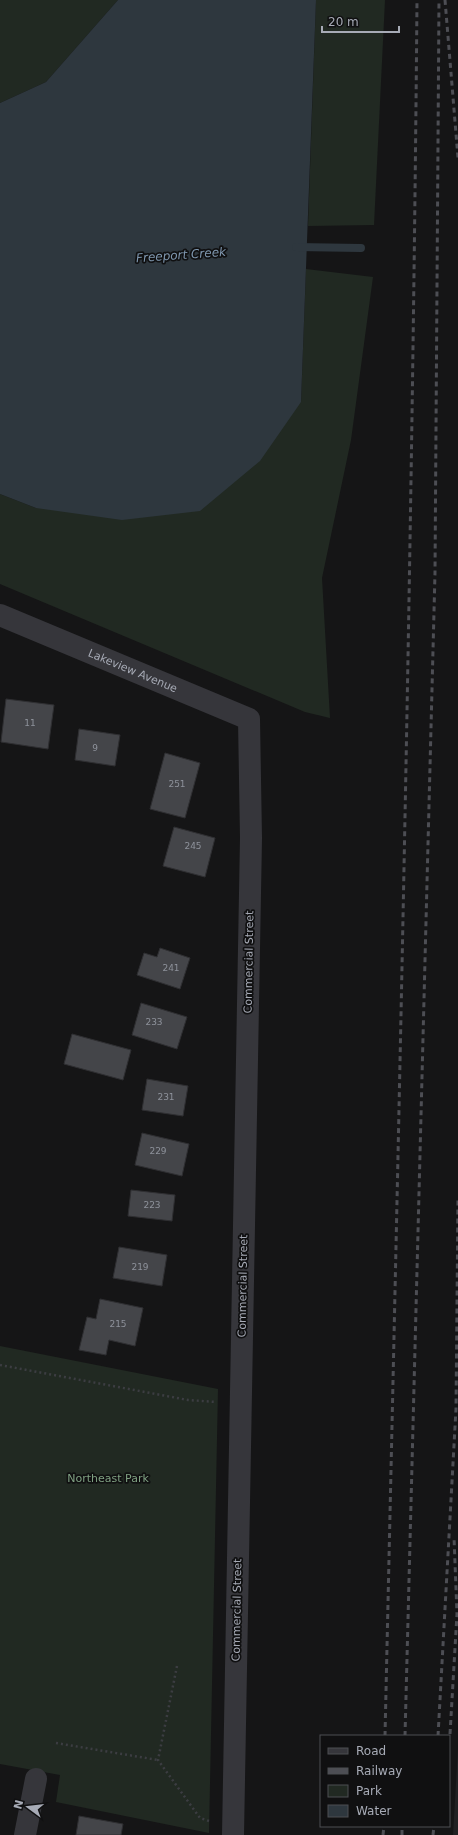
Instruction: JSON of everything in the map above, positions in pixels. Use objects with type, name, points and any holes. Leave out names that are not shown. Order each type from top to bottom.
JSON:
[{"type":"street","name":"Lakeview Avenue","points":[[0,615],[250,719],[249,736]]},
{"type":"street","name":"Commercial Street","points":[[233,1832],[251,838],[249,736]]},
{"type":"street","points":[[25,1835],[36,1779]]},
{"type":"path","points":[[0,1365],[188,1400],[241,1403]]},
{"type":"path","points":[[158,1760],[177,1666]]},
{"type":"path","points":[[56,1743],[158,1760],[200,1818],[233,1832]]},
{"type":"shaded area","points":[[458,1748],[458,1835],[453,1835]]},
{"type":"green space","points":[[0,0],[118,0],[46,82],[0,103]]},
{"type":"green space","points":[[316,0],[385,0],[374,225],[308,226]]},
{"type":"green space","points":[[306,269],[373,277],[351,440],[322,578],[330,718],[305,712],[0,584],[0,494],[36,508],[301,402]]},
{"type":"green space","name":"Northeast Park","points":[[0,1346],[218,1389],[209,1833],[56,1802],[60,1775],[0,1764]]},
{"type":"water","points":[[118,0],[316,0],[301,402],[260,461],[200,511],[122,520],[36,508],[0,494],[0,103],[46,82]]},
{"type":"building","points":[[6,699],[54,705],[48,749],[1,742]]},
{"type":"building","points":[[79,729],[120,735],[115,766],[75,760]]},
{"type":"building","points":[[165,753],[200,763],[185,818],[150,809]]},
{"type":"building","points":[[174,827],[215,838],[205,877],[163,866]]},
{"type":"building","points":[[160,948],[190,958],[180,989],[137,975],[144,953],[157,957]]},
{"type":"building","points":[[141,1003],[187,1017],[177,1049],[132,1035]]},
{"type":"building","points":[[72,1034],[131,1050],[123,1080],[64,1064]]},
{"type":"building","points":[[147,1079],[188,1086],[183,1116],[142,1110]]},
{"type":"building","points":[[142,1133],[189,1144],[182,1176],[135,1165]]},
{"type":"building","points":[[131,1190],[175,1195],[172,1221],[128,1216]]},
{"type":"building","points":[[119,1247],[167,1255],[162,1286],[113,1278]]},
{"type":"building","points":[[100,1299],[143,1308],[135,1346],[109,1340],[106,1355],[79,1350],[87,1317],[96,1319]]},
{"type":"building","points":[[79,1816],[123,1824],[121,1835],[76,1835]]},
{"type":"waterway","name":"Freeport Creek","points":[[296,247],[361,248]]},
{"type":"railway","points":[[385,1735],[400,1085],[412,434],[417,0]]},
{"type":"railway","points":[[405,1735],[435,573],[439,0]]},
{"type":"railway","points":[[445,0],[458,158]]},
{"type":"railway","points":[[438,1735],[456,1409],[458,1198]]},
{"type":"railway","points":[[450,1734],[457,1614],[454,1537]]},
{"type":"railway","points":[[383,1835],[384,1827]]},
{"type":"railway","points":[[402,1827],[402,1835]]},
{"type":"railway","points":[[433,1835],[434,1827]]}]
